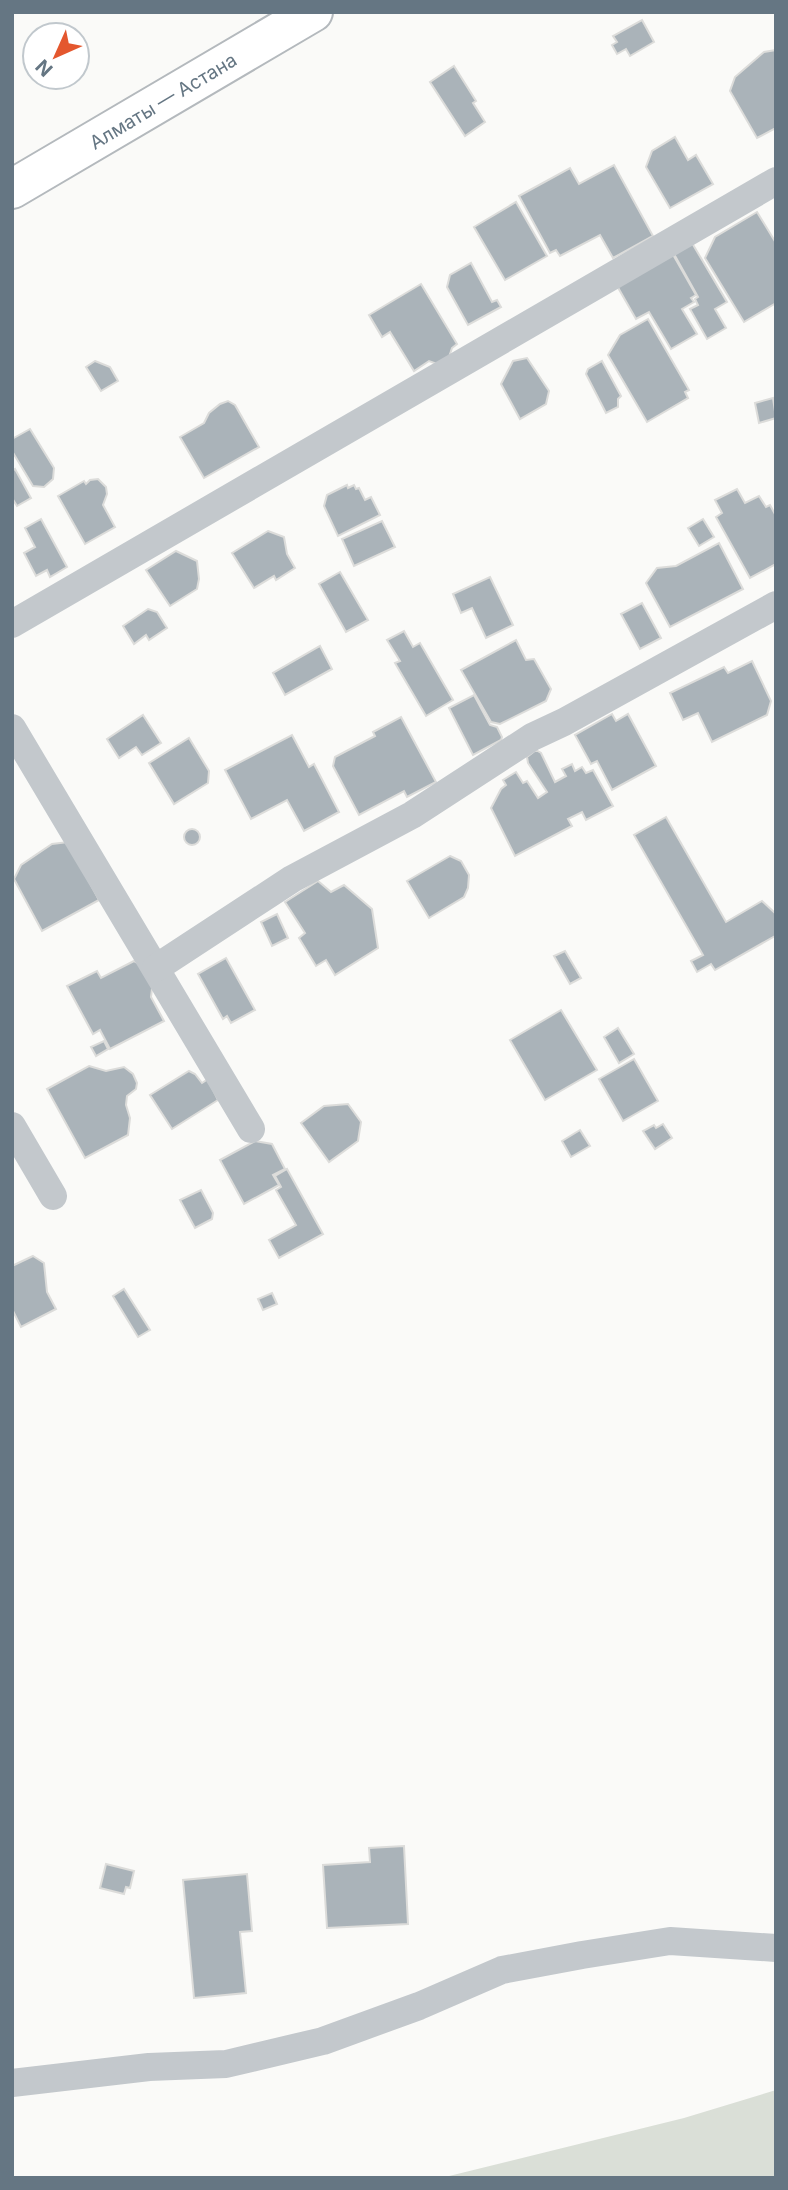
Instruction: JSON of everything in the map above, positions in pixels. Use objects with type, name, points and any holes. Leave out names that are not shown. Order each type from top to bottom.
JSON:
[{"type":"highway","name":"Алматы — Астана","points":[[12,190],[313,12]]},
{"type":"street","points":[[12,624],[776,181]]},
{"type":"street","points":[[156,968],[292,879],[412,815],[532,737],[776,605]]},
{"type":"street","points":[[12,728],[251,1129]]},
{"type":"street","points":[[12,1126],[53,1196]]},
{"type":"street","points":[[12,2083],[149,2067],[226,2064],[323,2041],[419,2006],[502,1970],[582,1955],[670,1941],[776,1948]]},
{"type":"shaded area","points":[[776,2090],[776,2178],[441,2178],[684,2118]]},
{"type":"building","points":[[642,20],[654,42],[630,56],[626,49],[617,54],[612,45],[617,42],[613,36]]},
{"type":"building","points":[[776,50],[776,128],[757,138],[730,91],[735,77],[764,52]]},
{"type":"building","points":[[454,66],[476,101],[473,103],[485,122],[465,136],[430,82]]},
{"type":"building","points":[[675,137],[688,160],[696,155],[713,184],[670,208],[646,167],[652,151]]},
{"type":"building","points":[[614,165],[653,236],[613,258],[600,235],[560,256],[556,250],[550,253],[519,196],[570,168],[579,184]]},
{"type":"building","points":[[516,202],[547,256],[505,280],[474,227]]},
{"type":"building","points":[[757,212],[776,243],[776,303],[744,322],[705,258],[715,237]]},
{"type":"building","points":[[692,243],[727,302],[715,309],[726,328],[707,339],[690,309],[698,305],[695,299],[698,297],[674,254]]},
{"type":"building","points":[[671,251],[696,295],[691,298],[694,302],[682,309],[697,334],[671,349],[649,312],[636,319],[616,284]]},
{"type":"building","points":[[471,263],[492,302],[497,300],[501,307],[468,325],[447,287],[450,275]]},
{"type":"building","points":[[421,284],[457,344],[452,348],[449,357],[437,364],[429,361],[414,371],[390,332],[382,337],[369,315]]},
{"type":"building","points":[[648,319],[689,390],[685,392],[688,398],[647,422],[608,355],[620,335]]},
{"type":"building","points":[[527,358],[549,391],[546,404],[520,419],[501,384],[513,361]]},
{"type":"building","points":[[95,361],[110,367],[118,381],[101,391],[86,367]]},
{"type":"building","points":[[602,361],[621,396],[618,399],[618,407],[606,413],[586,374],[588,369]]},
{"type":"building","points":[[773,398],[776,418],[759,423],[755,403]]},
{"type":"building","points":[[228,401],[235,405],[259,447],[204,478],[180,437],[204,423],[209,413]]},
{"type":"building","points":[[30,429],[54,468],[53,479],[44,487],[33,486],[12,451],[12,439]]},
{"type":"building","points":[[15,469],[31,498],[17,506],[12,498],[12,471]]},
{"type":"building","points":[[98,479],[106,487],[107,494],[103,505],[115,527],[85,544],[58,496],[84,481],[86,484],[90,480]]},
{"type":"building","points":[[347,485],[348,488],[354,485],[356,489],[359,488],[365,500],[371,497],[380,515],[338,536],[324,506],[327,495]]},
{"type":"building","points":[[737,489],[745,503],[759,496],[766,507],[770,505],[776,516],[776,564],[750,578],[716,517],[722,513],[715,500]]},
{"type":"building","points":[[41,519],[67,567],[50,577],[47,570],[36,576],[24,553],[35,547],[25,528]]},
{"type":"building","points":[[703,519],[714,537],[699,546],[688,528]]},
{"type":"building","points":[[382,521],[395,547],[354,566],[342,539]]},
{"type":"building","points":[[268,531],[284,537],[287,554],[295,568],[276,580],[274,576],[254,588],[232,553]]},
{"type":"building","points":[[719,543],[743,589],[670,627],[646,583],[657,568],[676,566]]},
{"type":"building","points":[[176,551],[197,561],[199,579],[197,589],[170,606],[146,570]]},
{"type":"building","points":[[340,572],[368,620],[346,632],[319,584]]},
{"type":"building","points":[[490,577],[513,625],[486,638],[472,608],[461,613],[453,594]]},
{"type":"building","points":[[642,603],[661,638],[640,649],[621,614]]},
{"type":"building","points":[[148,609],[157,612],[167,628],[149,640],[146,635],[134,644],[123,626]]},
{"type":"building","points":[[404,631],[413,647],[420,643],[453,700],[426,716],[395,663],[400,661],[387,640]]},
{"type":"building","points":[[516,640],[526,660],[534,659],[551,689],[546,701],[500,724],[491,722],[461,670]]},
{"type":"building","points":[[320,646],[332,669],[285,695],[273,673]]},
{"type":"building","points":[[752,661],[771,701],[767,715],[712,742],[698,713],[683,720],[670,693],[724,667],[728,673]]},
{"type":"building","points":[[474,695],[490,725],[497,727],[502,737],[473,755],[449,708]]},
{"type":"building","points":[[612,714],[616,721],[628,714],[656,766],[612,790],[597,761],[591,764],[575,735]]},
{"type":"building","points":[[143,715],[161,743],[142,755],[136,747],[119,758],[107,739]]},
{"type":"building","points":[[401,717],[436,782],[407,797],[404,791],[359,815],[333,766],[335,757],[375,736],[373,732]]},
{"type":"building","points":[[292,735],[309,767],[314,764],[339,812],[304,831],[287,800],[251,819],[225,770]]},
{"type":"building","points":[[189,738],[209,771],[208,783],[174,804],[149,763]]},
{"type":"building","points":[[536,750],[541,753],[555,782],[566,776],[562,769],[572,764],[575,771],[582,767],[586,773],[593,770],[613,806],[586,820],[582,812],[568,819],[572,826],[515,856],[491,808],[506,785],[503,780],[516,772],[523,783],[527,781],[538,798],[547,792],[528,763],[527,757]]},
{"type":"building","points":[[666,817],[726,922],[762,901],[776,914],[775,936],[715,970],[711,964],[697,972],[691,961],[703,955],[634,835]]},
{"type":"building","points":[[192,829],[198,831],[198,843],[192,845],[186,843],[184,837],[186,831]]},
{"type":"building","points":[[68,842],[99,900],[42,931],[14,879],[21,865],[52,844]]},
{"type":"building","points":[[450,856],[461,861],[469,875],[468,888],[464,897],[429,918],[407,881]]},
{"type":"building","points":[[318,881],[331,892],[344,885],[372,909],[378,948],[335,975],[326,960],[316,966],[299,938],[305,933],[285,902]]},
{"type":"building","points":[[277,914],[288,938],[272,946],[261,922]]},
{"type":"building","points":[[565,951],[581,978],[570,984],[554,956]]},
{"type":"building","points":[[226,958],[255,1010],[231,1023],[227,1016],[223,1019],[198,974]]},
{"type":"building","points":[[134,961],[154,972],[151,997],[164,1021],[110,1049],[100,1030],[93,1034],[67,986],[97,971],[101,978]]},
{"type":"building","points":[[561,1010],[597,1070],[545,1100],[510,1040]]},
{"type":"building","points":[[618,1028],[634,1054],[619,1063],[604,1037]]},
{"type":"building","points":[[104,1041],[108,1049],[96,1056],[91,1047]]},
{"type":"building","points":[[634,1059],[658,1101],[623,1121],[599,1079]]},
{"type":"building","points":[[89,1066],[106,1071],[124,1067],[133,1074],[137,1083],[136,1089],[127,1096],[126,1105],[130,1118],[128,1135],[85,1158],[47,1089]]},
{"type":"building","points":[[189,1071],[202,1083],[208,1079],[218,1100],[172,1129],[150,1095]]},
{"type":"building","points":[[348,1104],[361,1122],[358,1141],[329,1162],[301,1123],[324,1106]]},
{"type":"building","points":[[663,1124],[672,1138],[655,1149],[643,1131]]},
{"type":"building","points":[[580,1130],[590,1146],[571,1157],[562,1141]]},
{"type":"building","points":[[255,1141],[272,1144],[285,1169],[273,1175],[279,1185],[244,1204],[220,1160]]},
{"type":"building","points":[[287,1169],[323,1234],[279,1258],[269,1240],[296,1225],[276,1190],[281,1187],[275,1176]]},
{"type":"building","points":[[201,1190],[213,1213],[212,1219],[195,1228],[180,1200]]},
{"type":"building","points":[[33,1256],[44,1263],[47,1292],[56,1309],[21,1327],[12,1309],[12,1266]]},
{"type":"building","points":[[124,1289],[150,1330],[138,1337],[113,1296]]},
{"type":"building","points":[[272,1293],[277,1304],[263,1310],[258,1299]]},
{"type":"building","points":[[404,1846],[408,1924],[327,1928],[323,1865],[370,1862],[369,1848]]},
{"type":"building","points":[[106,1864],[134,1871],[130,1888],[126,1887],[124,1894],[100,1888]]},
{"type":"building","points":[[247,1874],[252,1931],[240,1932],[246,1993],[194,1998],[183,1880]]}]
